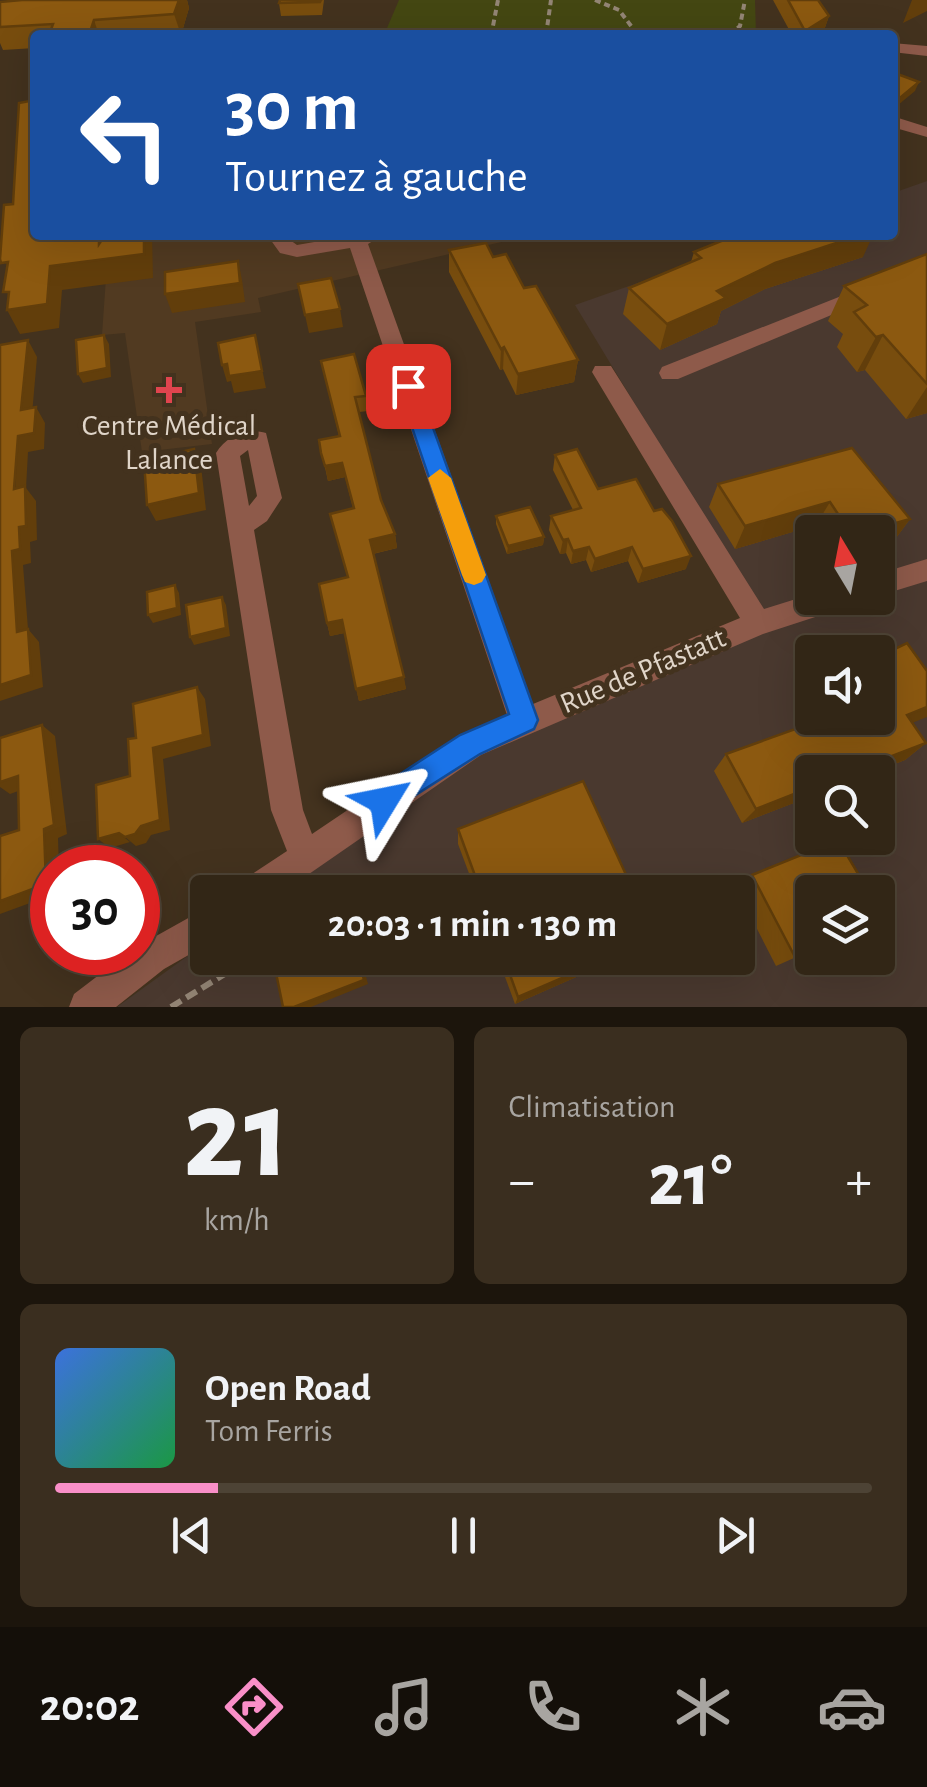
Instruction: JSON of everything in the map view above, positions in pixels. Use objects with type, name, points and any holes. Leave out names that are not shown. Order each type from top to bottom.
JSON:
[{"type":"street","points":[[898,48],[927,51]]},
{"type":"street","points":[[898,123],[927,132]]},
{"type":"street","points":[[281,240],[287,250],[297,252],[355,240]]},
{"type":"street","points":[[366,240],[524,720]]},
{"type":"street","points":[[670,373],[927,268]]},
{"type":"street","points":[[603,372],[758,623]]},
{"type":"street","points":[[241,525],[287,810],[305,856]]},
{"type":"street","points":[[895,582],[922,577]]},
{"type":"street","name":"Rue de Pfastatt","points":[[279,875],[437,764],[524,720],[758,623],[795,612]]},
{"type":"street","points":[[87,1007],[152,956],[190,934]]},
{"type":"path","points":[[492,30],[498,0]]},
{"type":"path","points":[[547,30],[551,0]]},
{"type":"path","points":[[595,0],[619,10],[634,30]]},
{"type":"path","points":[[736,30],[740,26],[745,0]]},
{"type":"path","points":[[171,1007],[223,975]]},
{"type":"shaded area","points":[[927,181],[927,1007],[117,1007],[190,954],[190,975],[755,975],[755,875],[300,875],[463,758],[763,616],[575,305],[760,240],[898,240],[898,191]]},
{"type":"shaded area","name":"Centre Médical Lalance","points":[[109,240],[510,240],[258,298],[261,312],[195,322],[212,444],[142,452],[125,333],[102,335]]},
{"type":"green space","points":[[399,0],[755,0],[756,30],[386,30]]},
{"type":"building","points":[[179,0],[174,14],[94,20],[91,30],[51,30],[53,24],[0,27],[0,2]]},
{"type":"building","points":[[280,0],[321,0],[279,3]]},
{"type":"building","points":[[788,0],[818,0],[829,16],[804,30]]},
{"type":"building","points":[[898,74],[919,82],[898,100]]},
{"type":"building","points":[[30,101],[30,240],[99,240],[99,244],[102,240],[144,240],[144,254],[50,266],[47,304],[7,310],[9,292],[3,292],[8,262],[1,263],[0,259],[4,205],[13,204],[19,103]]},
{"type":"building","points":[[724,240],[846,240],[775,263],[717,291],[726,298],[667,324],[629,288],[701,258],[694,252]]},
{"type":"building","points":[[486,243],[493,257],[506,254],[524,288],[536,286],[578,360],[518,374],[449,250]]},
{"type":"building","points":[[927,254],[927,384],[883,335],[876,337],[854,312],[867,305],[844,286]]},
{"type":"building","points":[[238,261],[240,283],[165,294],[165,272]]},
{"type":"building","points":[[331,278],[340,309],[305,315],[298,284]]},
{"type":"building","points":[[104,335],[107,368],[78,374],[76,340]]},
{"type":"building","points":[[255,335],[262,371],[229,376],[227,364],[222,365],[218,343]]},
{"type":"building","points":[[28,340],[21,410],[36,407],[34,433],[18,436],[14,489],[25,486],[26,526],[19,527],[20,549],[12,551],[17,632],[28,629],[31,675],[0,685],[0,345]]},
{"type":"building","points":[[354,354],[366,396],[355,397],[381,500],[395,534],[370,540],[404,677],[356,689],[342,620],[327,623],[319,584],[348,577],[330,514],[354,508],[342,463],[325,466],[321,453],[319,440],[340,436],[321,361]]},
{"type":"building","points":[[852,448],[910,519],[895,523],[895,515],[839,515],[830,502],[745,526],[718,484]]},
{"type":"building","points":[[194,449],[199,493],[147,505],[144,460]]},
{"type":"building","points":[[577,449],[598,489],[636,479],[654,511],[662,509],[672,521],[691,556],[643,569],[632,547],[595,559],[589,547],[573,551],[551,516],[581,508],[555,455]]},
{"type":"building","points":[[530,507],[544,537],[508,546],[496,516]]},
{"type":"building","points":[[175,585],[177,608],[148,615],[147,592]]},
{"type":"building","points":[[222,597],[226,628],[190,637],[186,605]]},
{"type":"building","points":[[907,643],[927,671],[927,707],[907,715],[926,743],[895,755],[795,755],[795,794],[756,809],[726,754],[795,729],[795,735],[895,735],[895,649]]},
{"type":"building","points":[[197,687],[203,735],[153,748],[160,820],[141,826],[135,834],[125,837],[119,833],[98,839],[96,785],[130,776],[128,739],[136,738],[133,704]]},
{"type":"building","points":[[42,725],[54,825],[44,829],[45,845],[30,845],[30,890],[0,901],[0,836],[19,830],[18,776],[0,782],[0,738]]},
{"type":"building","points":[[583,781],[626,875],[475,875],[458,829]]},
{"type":"building","points":[[801,855],[847,855],[859,875],[795,875],[795,957],[752,875]]},
{"type":"building","points":[[276,975],[363,975],[364,980],[294,1007],[283,1007]]},
{"type":"building","points":[[510,975],[569,975],[518,997]]},
{"type":"slow traffic","points":[[440,478],[474,575]]},
{"type":"place","name":"Centre Médical Lalance","points":[[169,390]]},
{"type":"route","points":[[384,801],[437,764],[524,720],[408,386]]}]
